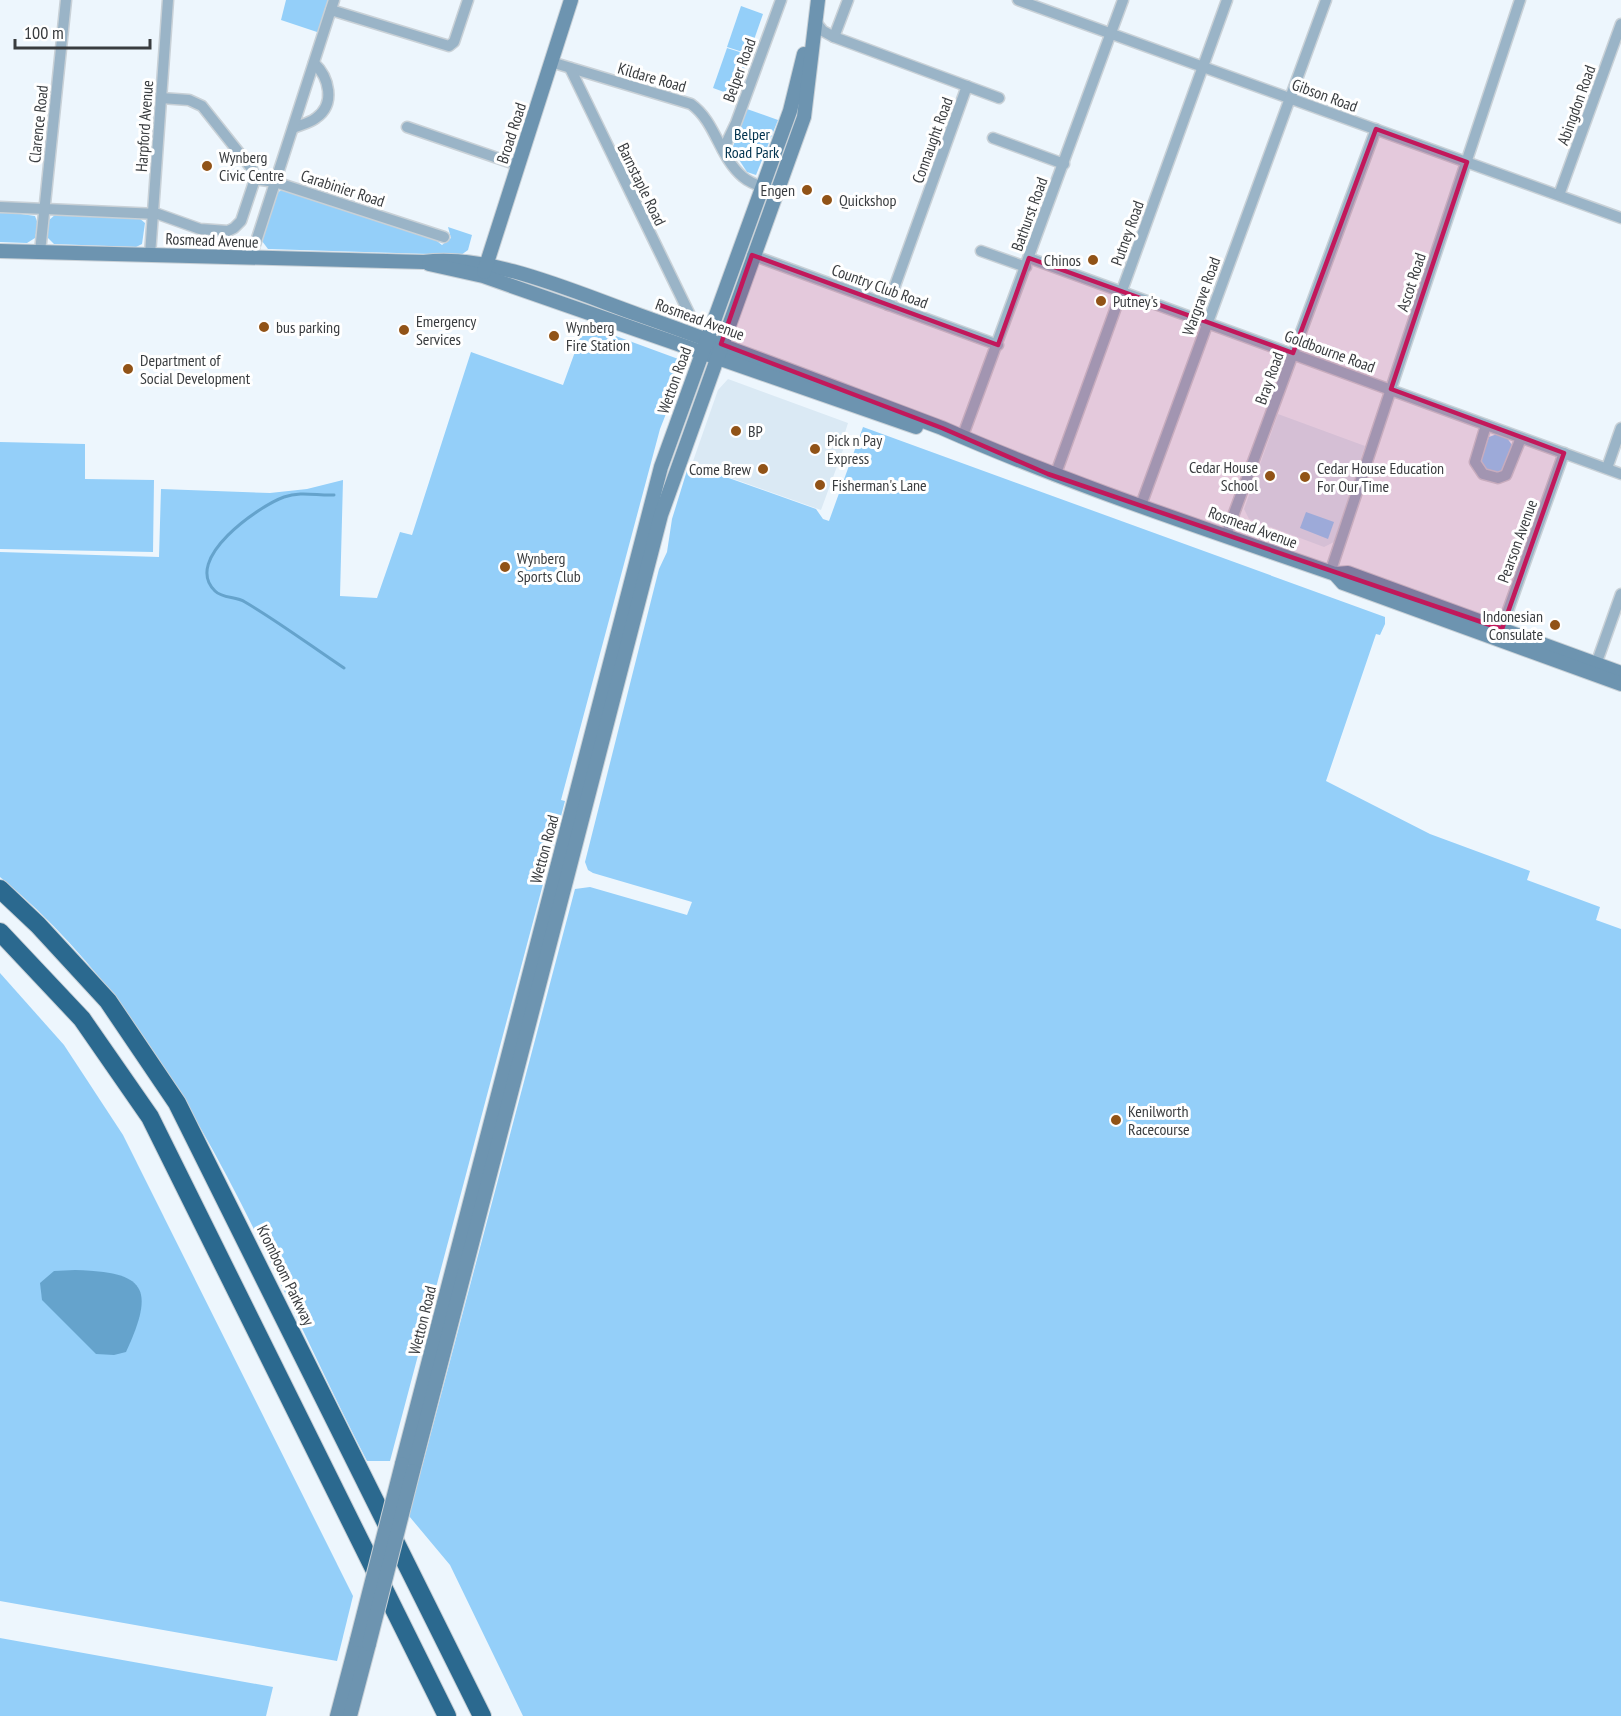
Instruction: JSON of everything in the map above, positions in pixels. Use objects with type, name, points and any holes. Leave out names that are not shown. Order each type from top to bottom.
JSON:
[{"type":"highway","name":"Kromboom Parkway","points":[[0,889],[47,933],[108,1001],[177,1102],[482,1716]]},
{"type":"highway","points":[[0,932],[82,1019],[150,1117],[447,1716]]},
{"type":"main road","name":"Broad Road","points":[[485,270],[571,0]]},
{"type":"main road","name":"Wetton Road","points":[[407,1468],[659,525],[752,255],[804,117],[818,1]]},
{"type":"main road","name":"Wetton Road","points":[[350,1716],[363,1642],[661,467],[790,111],[810,22],[818,1]]},
{"type":"main road","name":"Rosmead Avenue","points":[[0,251],[424,262],[444,259],[567,290],[704,345],[942,428],[1055,476],[1332,574],[1348,573],[1594,669],[1621,684]]},
{"type":"main road","name":"Rosmead Avenue","points":[[1594,669],[1621,673]]},
{"type":"main road","name":"Wetton Road","points":[[337,1716],[363,1642]]},
{"type":"street","name":"Clarence Road","points":[[40,252],[66,0]]},
{"type":"street","name":"Harpford Avenue","points":[[150,255],[168,0]]},
{"type":"street","points":[[250,257],[333,5],[449,46],[454,42],[468,0]]},
{"type":"street","name":"Belper Road","points":[[723,150],[736,123],[781,0]]},
{"type":"street","points":[[834,37],[848,0]]},
{"type":"street","name":"Gibson Road","points":[[1018,0],[1621,218]]},
{"type":"street","name":"Bathurst Road","points":[[960,437],[998,345],[1123,0]]},
{"type":"street","name":"Putney Road","points":[[1055,476],[1227,0]]},
{"type":"street","name":"Wargrave Road","points":[[1141,505],[1326,0]]},
{"type":"street","name":"Ascot Road","points":[[1332,574],[1520,0]]},
{"type":"street","name":"Connaught Road","points":[[815,21],[823,31],[834,37],[999,98]]},
{"type":"street","name":"Abingdon Road","points":[[1559,195],[1621,24]]},
{"type":"street","name":"Connaught Road","points":[[812,39],[823,36],[834,37]]},
{"type":"street","name":"Kildare Road","points":[[551,62],[691,104],[706,117],[738,173],[747,180],[777,192]]},
{"type":"street","points":[[293,128],[314,120],[323,111],[329,85],[322,70],[314,63]]},
{"type":"street","name":"Barnstaple Road","points":[[570,68],[689,313]]},
{"type":"street","name":"Connaught Road","points":[[888,305],[967,86]]},
{"type":"street","points":[[161,98],[189,100],[202,106],[252,169],[255,179]]},
{"type":"street","points":[[407,127],[518,165]]},
{"type":"street","name":"Bray Road","points":[[1226,535],[1376,129]]},
{"type":"street","points":[[993,138],[1064,164]]},
{"type":"street","name":"Rosmead Avenue","points":[[0,207],[164,215],[200,229],[231,230],[241,221],[255,179]]},
{"type":"street","name":"Carabinier Road","points":[[255,179],[275,182],[444,237]]},
{"type":"street","name":"Goldbourne Road","points":[[981,251],[1028,262],[1122,291],[1621,474]]},
{"type":"street","name":"Country Club Road","points":[[752,255],[998,345]]},
{"type":"street","points":[[1486,425],[1475,462],[1483,474],[1498,478],[1506,475],[1521,438]]},
{"type":"street","points":[[1607,468],[1621,428]]},
{"type":"street","name":"Pearson Avenue","points":[[1500,634],[1564,453]]},
{"type":"street","points":[[1594,669],[1621,594]]},
{"type":"highlighted area","points":[[1376,129],[1467,162],[1391,389],[1564,453],[1502,629],[1048,474],[942,428],[721,344],[752,255],[998,345],[1029,258],[1293,353]]},
{"type":"shaded area","points":[[728,379],[848,423],[841,445],[843,450],[821,510],[692,464],[718,390]]},
{"type":"shaded area","name":"Cedar House Education For Our Time","points":[[1278,414],[1365,446],[1334,542],[1324,547],[1249,519],[1244,509]]},
{"type":"shaded area","points":[[54,1271],[99,1271],[117,1275],[130,1280],[138,1287],[142,1298],[141,1312],[126,1352],[114,1355],[96,1354],[42,1300],[40,1283]]},
{"type":"green space","points":[[286,0],[330,0],[320,33],[281,20]]},
{"type":"green space","points":[[741,6],[763,14],[749,54],[727,47]]},
{"type":"green space","points":[[727,48],[749,55],[735,96],[713,88]]},
{"type":"green space","name":"Belper Road Park","points":[[747,109],[778,120],[756,175],[747,172],[732,149]]},
{"type":"green space","points":[[283,189],[433,238],[442,245],[451,238],[448,227],[472,235],[468,250],[461,255],[268,249],[262,241],[277,193]]},
{"type":"green space","points":[[0,211],[35,216],[38,224],[35,238],[27,243],[0,242]]},
{"type":"green space","points":[[56,214],[139,218],[145,223],[142,244],[136,247],[54,244],[46,236],[48,221]]},
{"type":"green space","points":[[584,327],[593,331],[594,328],[681,360],[684,368],[660,429],[561,800],[565,801],[390,1461],[367,1461],[253,1227],[212,1149],[168,1074],[119,1002],[63,936],[0,877],[0,552],[159,557],[161,489],[270,493],[307,489],[343,480],[340,596],[377,598],[400,532],[412,535],[471,352],[563,385]]},
{"type":"green space","name":"Kenilworth Racecourse","points":[[863,427],[1385,617],[1385,624],[1380,635],[1376,634],[1326,781],[1430,834],[1530,871],[1527,880],[1600,907],[1596,920],[1621,929],[1621,1716],[523,1716],[450,1565],[409,1516],[575,889],[590,887],[687,915],[692,902],[593,873],[588,870],[585,862],[659,569],[667,552],[672,519],[689,464],[816,509],[823,519],[829,521]]},
{"type":"green space","points":[[1497,434],[1507,438],[1512,445],[1503,470],[1495,473],[1483,468],[1480,462],[1489,437]]},
{"type":"green space","points":[[0,442],[85,444],[85,479],[154,480],[153,552],[0,549]]},
{"type":"green space","points":[[1306,512],[1334,522],[1328,539],[1300,528]]},
{"type":"green space","points":[[0,973],[64,1045],[123,1135],[353,1596],[337,1661],[0,1601]]},
{"type":"green space","points":[[0,1638],[273,1687],[266,1716],[0,1716]]},
{"type":"waterway","points":[[334,495],[290,495],[258,511],[242,522],[216,550],[208,564],[207,578],[218,594],[245,602],[344,668]]},
{"type":"place","name":"Wynberg Civic Centre","points":[[207,166]]},
{"type":"place","name":"Engen","points":[[807,190]]},
{"type":"place","name":"Quickshop","points":[[827,200]]},
{"type":"place","name":"Chinos","points":[[1093,260]]},
{"type":"place","name":"Putney's","points":[[1101,301]]},
{"type":"place","name":"bus parking","points":[[264,327]]},
{"type":"place","name":"Emergency Services","points":[[404,330]]},
{"type":"place","name":"Wynberg Fire Station","points":[[554,336]]},
{"type":"place","name":"Department of Social Development","points":[[128,369]]},
{"type":"place","name":"BP","points":[[736,431]]},
{"type":"place","name":"Pick n Pay Express","points":[[815,449]]},
{"type":"place","name":"Come Brew","points":[[763,469]]},
{"type":"place","name":"Cedar House School","points":[[1270,476]]},
{"type":"place","name":"Cedar House Education For Our Time","points":[[1305,477]]},
{"type":"place","name":"Fisherman's Lane","points":[[820,485]]},
{"type":"place","name":"Wynberg Sports Club","points":[[505,567]]},
{"type":"place","name":"Indonesian Consulate","points":[[1555,625]]},
{"type":"place","name":"Kenilworth Racecourse","points":[[1116,1120]]}]
